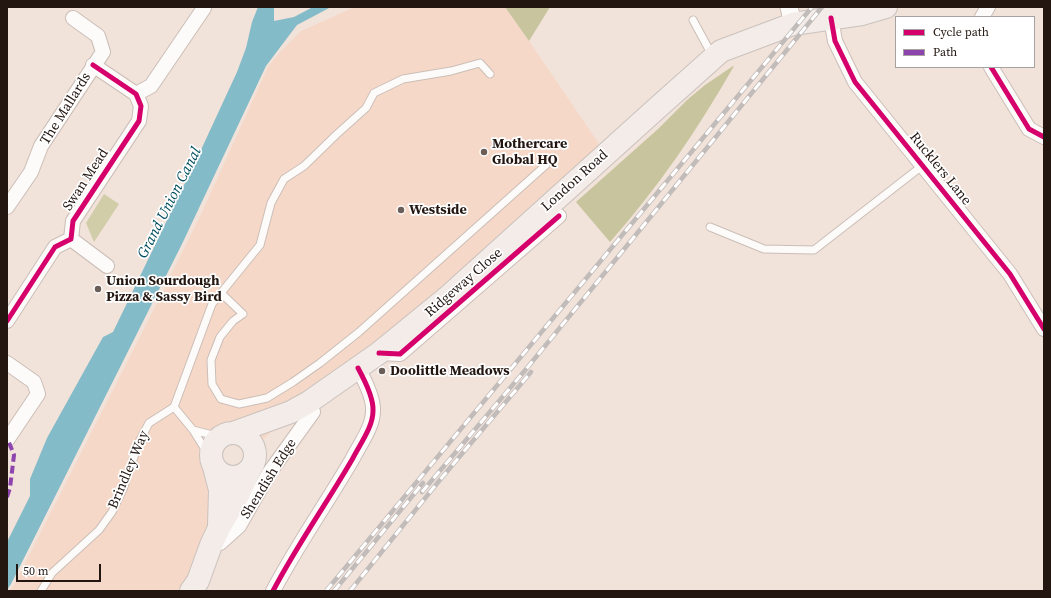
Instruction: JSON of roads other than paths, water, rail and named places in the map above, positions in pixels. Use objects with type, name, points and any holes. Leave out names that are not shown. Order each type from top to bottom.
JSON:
[{"type":"main road","name":"London Road","points":[[191,591],[198,581],[215,537],[237,497],[263,440],[300,407],[379,353],[450,295],[713,57],[721,51],[791,16],[831,18],[862,14],[886,7]]},
{"type":"main road","name":"London Road","points":[[226,435],[300,407]]},
{"type":"main road","points":[[240,434],[250,441],[254,450],[253,463],[240,476],[230,477],[222,475],[213,463],[212,451],[214,444],[226,435],[240,434]]},
{"type":"main road","name":"London Road","points":[[213,463],[220,490],[215,537]]},
{"type":"street","points":[[94,65],[139,100],[151,86],[204,7]]},
{"type":"street","points":[[983,16],[988,7]]},
{"type":"street","name":"The Mallards","points":[[7,207],[32,172],[41,146],[103,52],[98,36],[73,18]]},
{"type":"street","name":"Rucklers Lane","points":[[831,18],[834,41],[854,82],[1010,274],[1044,329]]},
{"type":"street","points":[[991,68],[1029,129],[1044,138]]},
{"type":"street","name":"Swan Mead","points":[[70,239],[73,221],[139,121],[139,100]]},
{"type":"street","name":"Ridgeway Close","points":[[379,353],[400,354],[559,216]]},
{"type":"street","points":[[7,321],[55,247],[70,239],[107,266]]},
{"type":"street","points":[[7,363],[34,382],[38,394],[7,440]]},
{"type":"street","points":[[273,591],[294,553],[343,475],[369,429],[374,410],[369,390],[358,368]]},
{"type":"street","name":"Shendish Edge","points":[[215,537],[220,543],[240,526],[269,473],[313,412],[300,407]]},
{"type":"lane","points":[[693,20],[713,57]]},
{"type":"lane","points":[[213,463],[193,430],[174,408],[212,304],[260,245],[271,203],[284,179],[304,166],[366,108],[374,93],[403,79],[450,71],[480,63],[490,74]]},
{"type":"lane","points":[[221,293],[243,314],[233,321],[220,337],[211,360],[212,384],[221,399],[239,404],[267,398],[320,363],[359,332],[546,165]]},
{"type":"lane","points":[[710,227],[764,249],[814,250],[922,166]]},
{"type":"lane","name":"Brindley Way","points":[[41,591],[52,573],[99,530],[112,512],[139,442],[149,423],[174,408]]},
{"type":"lane","points":[[193,430],[226,435]]},
{"type":"water","points":[[258,7],[274,7],[274,21],[294,17],[313,7],[331,7],[297,25],[266,66],[182,244],[7,590],[7,542],[30,496],[30,479],[47,438],[103,337],[113,332],[237,72]]},
{"type":"railway","points":[[326,591],[812,7]]},
{"type":"railway","points":[[422,492],[527,368],[822,7]]},
{"type":"railway","points":[[350,591],[439,481],[531,372]]},
{"type":"railway","points":[[334,591],[423,483]]},
{"type":"place","name":"Mothercare Global HQ","points":[[484,152]]},
{"type":"place","name":"Westside","points":[[401,210]]},
{"type":"place","name":"Union Sourdough Pizza & Sassy Bird","points":[[98,289]]},
{"type":"place","name":"Doolittle Meadows","points":[[382,371]]},
{"type":"water label","name":"Grand Union Canal","points":[[170,203]]}]
